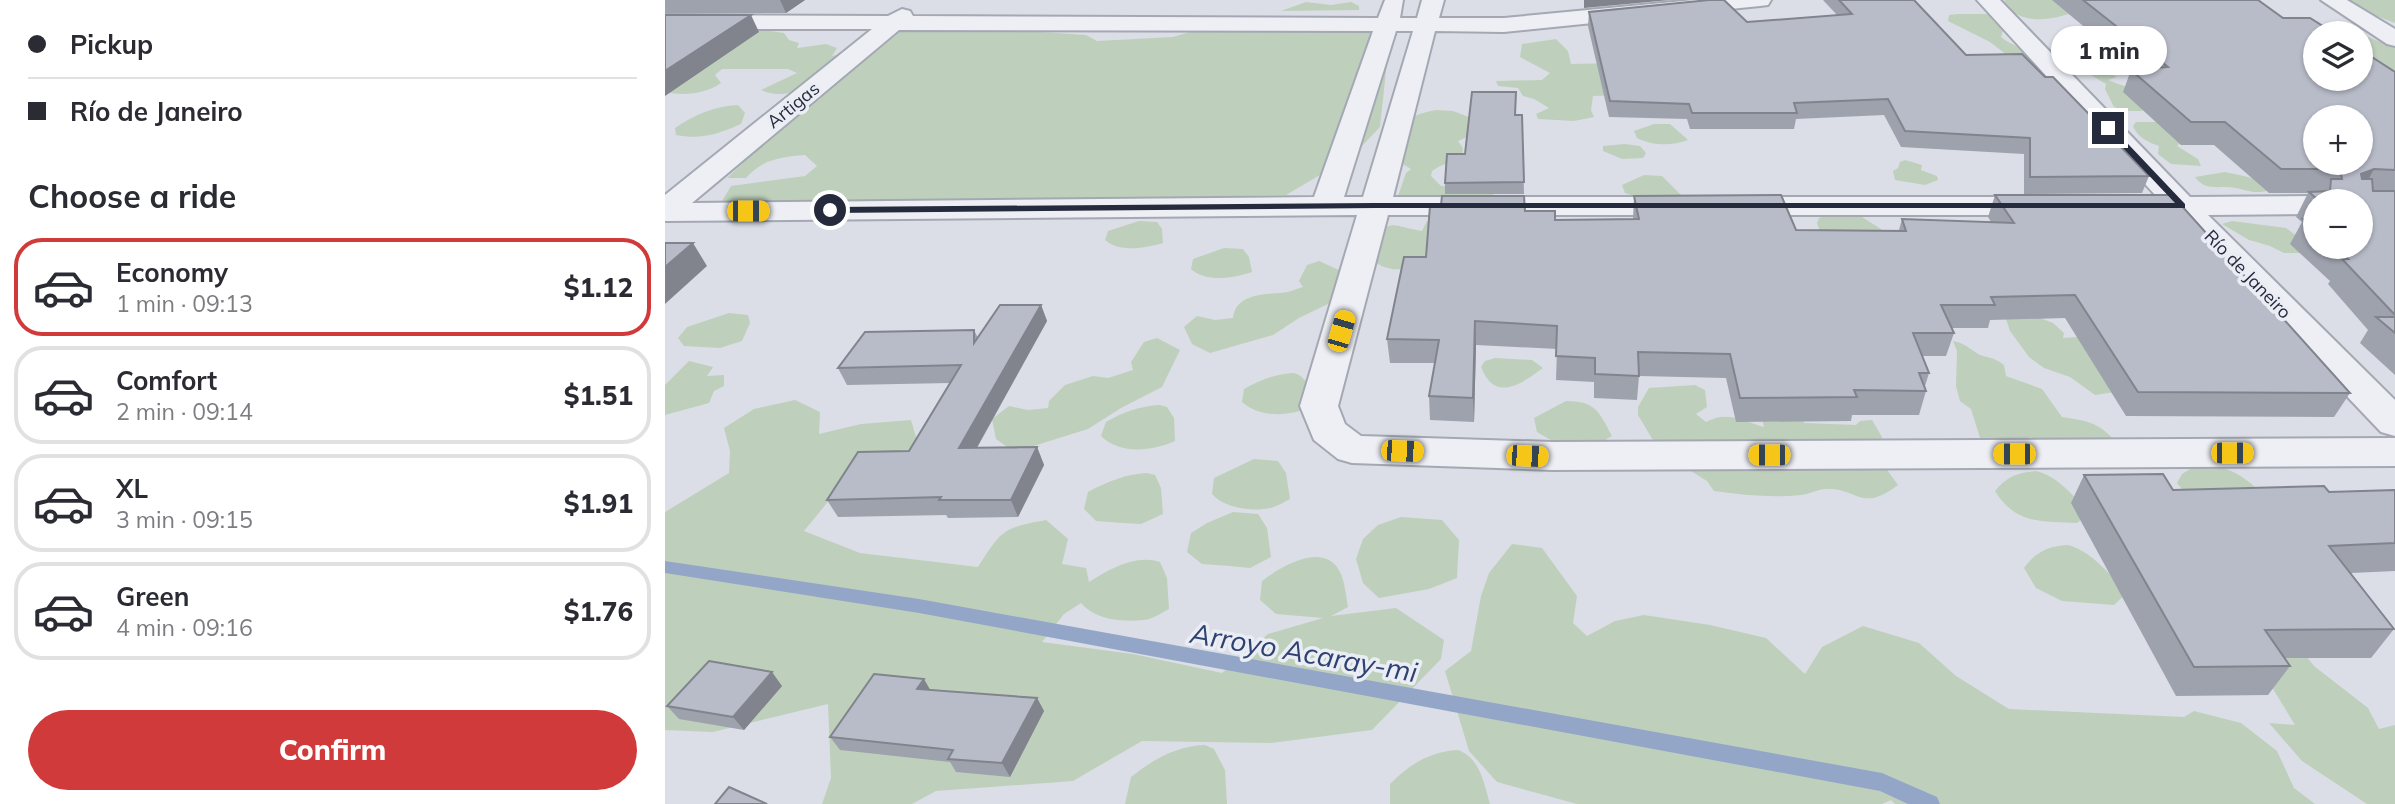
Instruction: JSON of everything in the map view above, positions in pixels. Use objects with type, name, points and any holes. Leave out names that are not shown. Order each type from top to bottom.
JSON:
[{"type":"street","name":"Artigas","points":[[665,211],[921,0]]},
{"type":"street","points":[[665,22],[894,22],[1429,12],[1504,25],[1760,0]]},
{"type":"street","name":"Río de Janeiro","points":[[1988,0],[2182,206],[2395,424]]},
{"type":"street","points":[[2332,0],[2395,39]]},
{"type":"street","points":[[1326,206],[1391,12]]},
{"type":"street","points":[[1429,12],[1319,406],[1328,431],[1352,449],[1552,456],[2395,452]]},
{"type":"street","points":[[665,211],[1326,206],[2303,205]]},
{"type":"green space","points":[[2005,0],[2105,0],[2066,15],[2039,19],[2014,13],[2003,4]]},
{"type":"green space","points":[[2322,0],[2395,0],[2395,23],[2358,9]]},
{"type":"green space","points":[[1306,2],[1331,5],[1351,2],[1359,6],[1359,10],[1281,11]]},
{"type":"green space","points":[[1993,14],[2002,18],[1992,20],[2004,27],[2001,37],[2030,55],[2026,59],[2007,55],[1990,42],[1948,21],[1949,15]]},
{"type":"green space","points":[[1369,26],[1390,34],[1380,127],[1361,147],[1332,168],[1286,195],[861,204],[722,201],[731,186],[805,176],[817,166],[805,155],[788,157],[766,163],[746,178],[727,178],[775,133],[906,27],[1019,27],[1041,32],[1086,35],[1097,41],[1173,37],[1193,31]]},
{"type":"green space","points":[[749,28],[784,33],[789,40],[799,43],[797,48],[826,44],[837,48],[832,56],[844,53],[807,85],[786,94],[761,90],[797,73],[788,69],[722,69],[715,75],[721,83],[708,90],[687,94],[665,92],[665,62]]},
{"type":"green space","points":[[1556,39],[1568,51],[1571,64],[1660,62],[1648,94],[1593,96],[1591,110],[1594,117],[1574,121],[1538,119],[1536,114],[1549,108],[1523,96],[1518,88],[1498,86],[1496,81],[1542,80],[1550,73],[1520,57],[1522,44]]},
{"type":"green space","points":[[2373,39],[2395,48],[2395,74],[2373,75]]},
{"type":"green space","points":[[2103,70],[2117,77],[2108,80],[2132,89],[2146,106],[2142,111],[2124,111],[2114,107],[2105,89],[2106,84],[2086,72]]},
{"type":"green space","points":[[738,105],[745,113],[741,124],[709,135],[676,135],[675,128],[697,115]]},
{"type":"green space","points":[[1436,110],[1453,111],[1474,119],[1467,137],[1458,141],[1463,148],[1462,159],[1440,166],[1432,171],[1431,176],[1441,186],[1467,185],[1506,199],[1442,200],[1398,196],[1406,173],[1411,169],[1396,160],[1410,133],[1404,127],[1414,117]]},
{"type":"green space","points":[[2136,122],[2163,122],[2183,140],[2177,146],[2198,159],[2201,166],[2171,164],[2158,154],[2159,146],[2138,134],[2133,126]]},
{"type":"green space","points":[[1654,124],[1670,124],[1688,140],[1662,144],[1637,138],[1634,131]]},
{"type":"green space","points":[[1603,146],[1640,146],[1646,153],[1643,158],[1622,159],[1603,151]]},
{"type":"green space","points":[[1905,160],[1922,165],[1921,170],[1937,176],[1938,180],[1925,185],[1895,180],[1893,171]]},
{"type":"green space","points":[[2225,172],[2255,179],[2272,189],[2254,192],[2209,186],[2202,184],[2195,177]]},
{"type":"green space","points":[[1644,175],[1662,176],[1681,195],[1653,199],[1625,193],[1622,185]]},
{"type":"green space","points":[[1835,212],[1862,217],[1881,229],[1881,235],[1838,242],[1819,229],[1817,223],[1819,218]]},
{"type":"green space","points":[[1437,217],[1438,253],[1408,268],[1393,269],[1376,263],[1380,254],[1367,242],[1376,234],[1393,225],[1422,231],[1427,221]]},
{"type":"green space","points":[[1139,221],[1157,222],[1162,229],[1163,243],[1125,248],[1105,240],[1108,231]]},
{"type":"green space","points":[[2232,221],[2286,228],[2297,236],[2301,253],[2284,253],[2249,240],[2222,224]]},
{"type":"green space","points":[[1224,248],[1243,249],[1249,257],[1252,272],[1212,278],[1191,269],[1193,259]]},
{"type":"green space","points":[[1319,261],[1341,271],[1332,302],[1299,318],[1273,335],[1210,353],[1192,344],[1184,327],[1197,316],[1215,320],[1233,318],[1235,310],[1244,300],[1303,287],[1299,281],[1307,265]]},
{"type":"green space","points":[[729,313],[748,315],[750,323],[742,341],[720,348],[684,346],[678,338],[687,327]]},
{"type":"green space","points":[[2038,317],[2053,323],[2064,333],[2063,338],[2077,337],[2122,391],[2095,395],[2070,377],[2044,368],[2029,357],[2010,331],[2006,319]]},
{"type":"green space","points":[[1157,338],[1180,350],[1162,387],[1088,429],[1014,452],[996,439],[992,419],[1009,406],[1028,410],[1048,408],[1049,401],[1065,385],[1093,376],[1108,378],[1133,370],[1131,362],[1144,342]]},
{"type":"green space","points":[[1953,341],[2000,362],[2004,365],[2006,376],[2042,389],[2062,417],[2094,424],[2118,445],[2046,443],[2030,437],[2024,451],[1981,441],[1971,409],[1960,401],[1956,386],[1957,351]]},
{"type":"green space","points":[[1495,358],[1532,360],[1543,368],[1526,380],[1509,387],[1501,387],[1493,385],[1481,367],[1485,361]]},
{"type":"green space","points":[[689,361],[713,367],[707,376],[724,375],[724,386],[714,391],[709,403],[665,415],[665,385]]},
{"type":"green space","points":[[1294,373],[1306,382],[1313,406],[1296,412],[1277,414],[1258,411],[1242,402],[1244,389],[1268,378]]},
{"type":"green space","points":[[1695,385],[1705,390],[1707,407],[1696,414],[1706,422],[1728,417],[1764,427],[1761,415],[1796,415],[1805,423],[1856,425],[1860,421],[1872,420],[1882,437],[1877,456],[1898,485],[1886,493],[1867,498],[1827,489],[1801,495],[1779,496],[1714,491],[1707,481],[1660,452],[1638,415],[1638,407],[1649,388]]},
{"type":"green space","points":[[795,400],[820,412],[819,434],[861,424],[911,420],[919,447],[859,464],[804,531],[860,553],[978,567],[1005,532],[1021,525],[1046,520],[1068,539],[1062,564],[1086,568],[1089,582],[1132,561],[1160,562],[1167,578],[1169,609],[1150,619],[1126,621],[1101,616],[1081,603],[1064,614],[1042,642],[1133,654],[1222,673],[1268,634],[1323,618],[1276,614],[1260,600],[1262,581],[1292,563],[1315,557],[1325,558],[1334,564],[1341,574],[1348,607],[1331,616],[1396,608],[1444,640],[1441,659],[1372,730],[1271,743],[1142,741],[1073,781],[936,791],[912,804],[822,804],[831,778],[828,704],[713,732],[665,730],[665,512],[729,473],[730,451],[724,428],[754,409]]},
{"type":"green space","points":[[1566,401],[1584,403],[1595,409],[1612,436],[1596,445],[1554,442],[1537,432],[1534,418]]},
{"type":"green space","points":[[1160,405],[1167,407],[1174,418],[1175,441],[1147,449],[1127,449],[1101,436],[1106,422],[1112,418],[1139,408]]},
{"type":"green space","points":[[1254,459],[1278,461],[1286,473],[1290,499],[1270,508],[1247,509],[1224,503],[1212,494],[1214,478]]},
{"type":"green space","points":[[2198,464],[2232,471],[2274,504],[2190,499],[2177,483],[2182,474]]},
{"type":"green space","points":[[2036,471],[2059,482],[2090,513],[2077,523],[2031,519],[2012,510],[1995,491],[2013,476]]},
{"type":"green space","points":[[1147,473],[1155,475],[1161,488],[1163,514],[1141,524],[1123,523],[1096,521],[1084,509],[1088,492],[1116,479]]},
{"type":"green space","points":[[1233,512],[1258,514],[1267,528],[1271,557],[1250,568],[1202,564],[1187,552],[1191,533]]},
{"type":"green space","points":[[1401,517],[1442,520],[1459,540],[1457,578],[1429,589],[1379,598],[1363,583],[1356,559],[1363,539],[1378,525]]},
{"type":"green space","points":[[1512,544],[1542,548],[1577,596],[1573,623],[1587,636],[1615,621],[1644,615],[1710,625],[1766,638],[1805,674],[1822,647],[1863,626],[1919,643],[1956,676],[2009,709],[2184,717],[2194,711],[2241,723],[2277,751],[2294,788],[2315,804],[1895,804],[1891,800],[1882,804],[1577,804],[1497,782],[1469,751],[1445,671],[1471,651],[1481,596],[1489,573]]},
{"type":"green space","points":[[2068,545],[2093,559],[2127,593],[2114,605],[2062,601],[2036,588],[2024,568],[2043,551]]},
{"type":"green space","points":[[2281,624],[2314,666],[2368,708],[2379,729],[2395,725],[2395,804],[2367,804],[2302,761],[2269,723],[2295,725],[2236,628]]},
{"type":"green space","points":[[1205,745],[1214,749],[1225,770],[1227,804],[1125,804],[1131,777],[1140,770],[1175,751]]},
{"type":"green space","points":[[1458,750],[1476,765],[1490,804],[1390,804],[1390,784],[1405,771],[1429,756]]},
{"type":"building","points":[[1724,0],[1747,22],[1852,14],[1839,0],[1914,0],[1966,55],[2022,54],[2045,77],[2053,77],[2149,176],[2030,177],[2030,138],[1905,131],[1888,99],[1794,103],[1797,113],[1692,113],[1689,104],[1610,101],[1589,12]]},
{"type":"building","points":[[2083,0],[2258,0],[2283,18],[2310,18],[2315,21],[2303,21],[2303,91],[2373,91],[2373,58],[2395,72],[2395,170],[2373,169],[2373,105],[2303,105],[2303,169],[2281,169],[2225,122],[2191,122],[2131,70],[2168,67]]},
{"type":"building","points":[[665,15],[751,15],[665,71]]},
{"type":"building","points":[[1472,92],[1516,92],[1515,115],[1522,115],[1524,182],[1445,183],[1447,154],[1465,154]]},
{"type":"building","points":[[2341,175],[2361,175],[2362,179],[2372,179],[2373,189],[2330,189],[2331,179],[2342,179]]},
{"type":"building","points":[[2373,191],[2395,191],[2395,315],[2342,259],[2373,259]]},
{"type":"building","points":[[1781,195],[1796,230],[1906,231],[1902,219],[2014,223],[1995,195],[2172,195],[2350,393],[2138,392],[2075,295],[1991,297],[1995,305],[1941,305],[1954,333],[1913,333],[1929,373],[1919,373],[1926,391],[1854,390],[1857,397],[1740,398],[1730,354],[1638,352],[1639,376],[1595,374],[1595,358],[1556,356],[1557,326],[1475,321],[1473,398],[1429,396],[1439,340],[1387,339],[1404,257],[1426,257],[1430,206],[1441,205],[1442,196],[1524,196],[1525,211],[1555,211],[1555,220],[1639,219],[1634,196]]},
{"type":"building","points":[[665,243],[693,243],[665,267]]},
{"type":"building","points":[[1000,305],[1041,305],[959,448],[1037,447],[1011,500],[939,500],[941,497],[827,500],[858,452],[909,451],[961,365],[838,368],[865,332],[974,330],[974,343]]},
{"type":"building","points":[[2376,317],[2395,317],[2395,333]]},
{"type":"building","points":[[2163,474],[2173,490],[2324,486],[2329,492],[2395,490],[2395,543],[2329,546],[2394,629],[2265,630],[2290,666],[2194,667],[2084,475]]},
{"type":"building","points":[[709,661],[772,672],[733,717],[667,706]]},
{"type":"building","points":[[874,674],[924,679],[917,689],[1037,698],[1002,763],[948,759],[953,750],[830,737]]},
{"type":"building","points":[[729,787],[767,804],[715,804]]},
{"type":"waterway","name":"Arroyo Acaray-mi","points":[[665,567],[919,606],[1882,782],[1930,804]]},
{"type":"route","points":[[830,210],[1376,206],[2182,206],[2108,128]]}]
